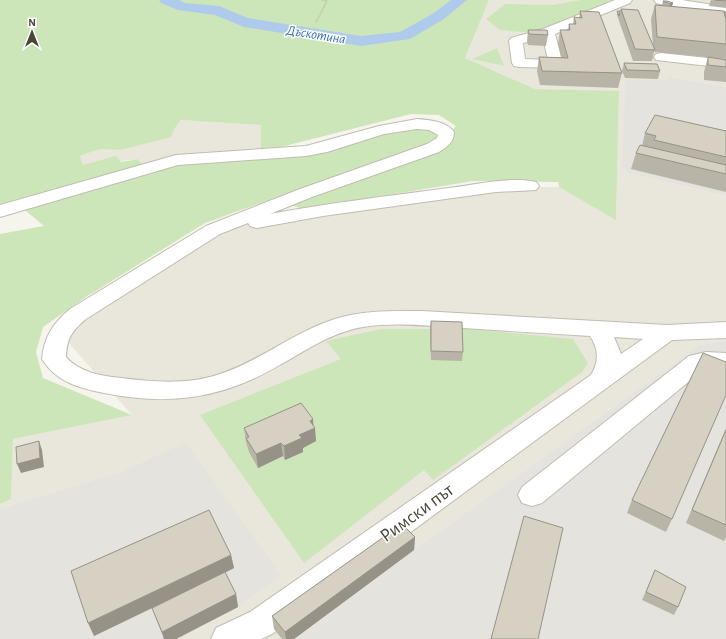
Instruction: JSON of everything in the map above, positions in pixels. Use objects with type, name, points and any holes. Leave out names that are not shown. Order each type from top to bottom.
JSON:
[{"type":"street","points":[[548,32],[626,0]]},
{"type":"street","points":[[660,0],[726,11]]},
{"type":"street","points":[[596,12],[601,27]]},
{"type":"street","points":[[661,57],[726,64]]},
{"type":"street","points":[[0,211],[176,160],[309,151],[389,128],[416,123],[431,124],[440,127],[446,132],[447,137],[442,143],[433,148],[306,193],[213,230],[78,314],[63,326],[55,343],[54,359],[67,373],[96,383],[137,389],[178,390],[207,386],[230,380],[333,327],[363,320],[381,318],[422,318],[667,333],[726,330]]},
{"type":"street","points":[[213,230],[323,210],[496,187],[530,186]]},
{"type":"street","name":"Римски път","points":[[597,329],[605,341],[609,356],[609,364],[600,380]]},
{"type":"street","name":"Римски път","points":[[227,639],[261,623],[667,333]]},
{"type":"street","points":[[532,495],[697,362],[706,360],[726,361]]},
{"type":"path","points":[[316,22],[327,1],[322,0]]},
{"type":"shaded area","points":[[489,0],[580,0],[552,5],[505,4],[486,19],[621,0],[726,0],[726,87],[665,76],[667,81],[629,173],[726,196],[726,341],[699,345],[414,550],[295,639],[176,639],[186,444],[120,472],[14,504],[0,510],[0,504],[11,499],[13,439],[132,415],[68,342],[66,332],[90,309],[227,227],[318,211],[510,187],[559,187],[616,219],[619,92],[535,89],[465,58]],"holes":[[[497,48],[503,66],[473,59]]]},
{"type":"shaded area","points":[[665,76],[726,87],[726,196],[629,173],[622,169],[626,80],[667,81]]},
{"type":"shaded area","points":[[181,120],[262,125],[261,152],[142,165],[138,159],[83,165],[80,156],[100,149],[120,150],[173,129]]},
{"type":"shaded area","points":[[726,341],[726,639],[295,639],[414,550],[699,345]]},
{"type":"shaded area","points":[[186,443],[281,575],[238,607],[176,639],[0,639],[0,510],[14,504],[120,472]]},
{"type":"green space","points":[[0,0],[489,0],[465,58],[535,89],[619,91],[616,220],[559,187],[558,182],[473,181],[304,209],[283,203],[438,145],[456,126],[439,115],[411,114],[261,152],[261,125],[181,120],[174,129],[171,137],[120,150],[100,149],[80,156],[83,165],[116,156],[121,162],[138,159],[142,165],[0,204]]},
{"type":"green space","points":[[580,0],[621,0],[536,33],[500,30],[486,19],[505,4],[552,5]]},
{"type":"green space","points":[[497,48],[504,66],[472,59]]},
{"type":"green space","points":[[414,125],[434,127],[439,137],[417,150],[372,163],[205,223],[86,297],[43,327],[36,352],[43,378],[132,415],[13,439],[11,499],[0,504],[0,234],[44,226],[20,206],[193,160],[280,156]]},
{"type":"green space","points":[[381,329],[468,329],[573,339],[588,363],[582,372],[433,480],[424,470],[304,563],[200,415],[341,359],[326,341]]},
{"type":"building","points":[[663,1],[667,1],[673,3],[670,4]]},
{"type":"building","points":[[655,5],[724,11],[726,20],[726,44],[657,37]]},
{"type":"building","points":[[621,9],[638,10],[655,50],[635,49]]},
{"type":"building","points":[[580,11],[599,12],[622,73],[542,71],[539,57],[568,58],[560,30],[570,30],[569,24],[576,24],[574,17],[582,18]]},
{"type":"building","points":[[528,30],[547,30],[548,35],[529,34]]},
{"type":"building","points":[[708,57],[726,60],[726,67],[708,65]]},
{"type":"building","points":[[624,63],[657,64],[660,71],[627,70]]},
{"type":"building","points":[[655,115],[726,131],[726,157],[654,140],[656,136],[645,133]]},
{"type":"building","points":[[640,145],[726,165],[726,174],[636,153]]},
{"type":"building","points":[[431,321],[462,322],[463,352],[431,351]]},
{"type":"building","points":[[703,353],[726,362],[726,395],[672,519],[632,500]]},
{"type":"building","points":[[301,403],[313,419],[310,421],[315,428],[299,435],[302,438],[284,446],[281,443],[256,454],[246,438],[249,437],[244,428]]},
{"type":"building","points":[[726,430],[726,525],[692,510]]},
{"type":"building","points":[[39,441],[40,458],[17,464],[16,447]]},
{"type":"building","points":[[209,510],[231,555],[88,623],[71,571]]},
{"type":"building","points":[[524,516],[563,528],[538,639],[491,639]]},
{"type":"building","points":[[402,524],[415,537],[285,632],[272,616]]},
{"type":"building","points":[[655,570],[686,587],[678,607],[646,592]]},
{"type":"building","points":[[225,572],[236,594],[162,632],[152,608]]},
{"type":"waterway","name":"Дъскотина","points":[[166,0],[183,7],[219,11],[244,22],[361,41],[404,36],[439,16],[460,0]]}]
